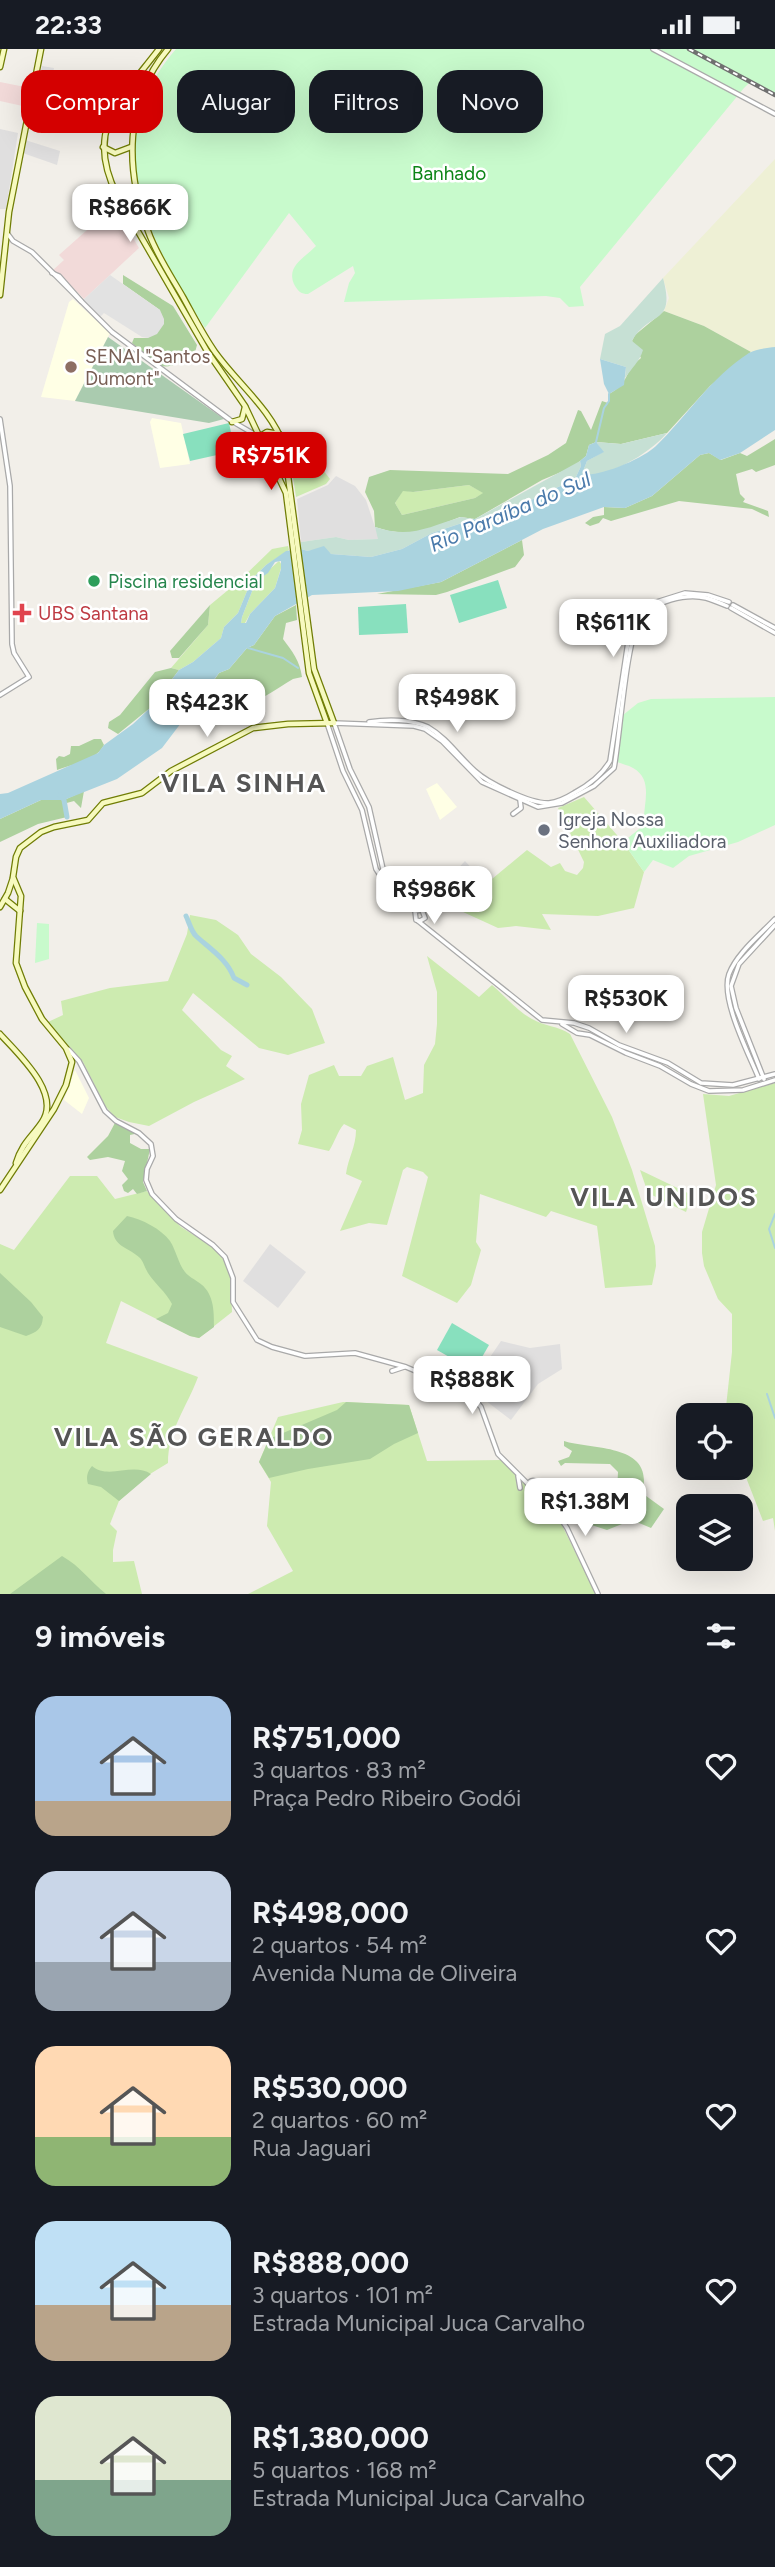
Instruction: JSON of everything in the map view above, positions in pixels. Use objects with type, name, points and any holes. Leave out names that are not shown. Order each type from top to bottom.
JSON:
[{"type":"main road","points":[[0,67],[4,49]]},
{"type":"main road","points":[[0,295],[16,170],[41,49]]},
{"type":"main road","points":[[144,70],[159,49]]},
{"type":"main road","points":[[155,70],[168,49]]},
{"type":"main road","points":[[105,133],[103,146],[106,170],[117,195],[207,351],[245,406],[286,493],[292,512]]},
{"type":"main road","points":[[133,133],[131,147],[137,197],[154,245],[214,351],[270,416],[280,434],[287,464],[309,673],[330,723]]},
{"type":"main road","points":[[103,146],[116,153],[131,147]]},
{"type":"main road","points":[[232,422],[242,419],[245,406]]},
{"type":"main road","points":[[259,437],[267,432],[280,434]]},
{"type":"main road","points":[[273,468],[277,470],[287,464]]},
{"type":"main road","points":[[302,606],[307,616],[314,669],[330,723]]},
{"type":"main road","points":[[0,907],[13,877],[16,857],[20,848],[28,841],[54,827],[88,820],[103,803],[142,793],[171,771],[254,728],[330,723]]},
{"type":"main road","points":[[0,1190],[54,1109],[72,1067],[66,1048],[42,1019],[16,963],[20,896],[13,877]]},
{"type":"main road","points":[[5,899],[20,912]]},
{"type":"main road","points":[[0,1034],[38,1079],[44,1090],[46,1105],[44,1119],[27,1138],[15,1167]]},
{"type":"main road","points":[[46,1105],[54,1109]]},
{"type":"street","points":[[653,49],[775,114]]},
{"type":"street","points":[[7,233],[13,241],[32,252],[51,273],[59,275],[79,296],[81,303],[112,332],[232,422],[259,437]]},
{"type":"street","points":[[5,245],[13,241]]},
{"type":"street","points":[[0,419],[10,486],[12,645],[29,677],[0,695]]},
{"type":"street","points":[[360,723],[415,722],[426,726],[444,739],[484,778],[539,805],[562,800],[604,771],[610,761],[628,642],[636,618],[650,604],[685,593],[708,595],[775,630]]},
{"type":"street","points":[[330,723],[414,726],[425,729],[442,741],[482,782],[539,805],[562,803],[609,775],[615,762],[632,642],[641,617],[652,608],[680,598],[707,598],[730,605]]},
{"type":"street","points":[[330,723],[369,807],[380,860],[389,878],[418,904],[414,915],[429,930],[542,1020],[589,1028],[619,1045],[668,1063],[685,1077]]},
{"type":"street","points":[[330,723],[342,771],[362,810],[374,863],[381,878],[418,910],[424,911],[425,916],[421,920]]},
{"type":"street","points":[[610,761],[615,762]]},
{"type":"street","points":[[604,771],[609,775]]},
{"type":"street","points":[[513,814],[521,808],[519,798]]},
{"type":"street","points":[[369,834],[373,836],[376,833]]},
{"type":"street","points":[[371,845],[378,844]]},
{"type":"street","points":[[763,1082],[732,1009],[726,985],[736,961],[775,919]]},
{"type":"street","points":[[763,1082],[736,1008],[731,986],[740,964],[775,925]]},
{"type":"street","points":[[560,1023],[577,1033],[711,1085],[775,1080]]},
{"type":"street","points":[[577,1033],[580,1025]]},
{"type":"street","points":[[587,1035],[589,1028]]},
{"type":"street","points":[[66,1048],[82,1067],[104,1111],[139,1133],[151,1145],[153,1156],[147,1169],[146,1180],[152,1194],[176,1219],[213,1245],[225,1257],[233,1278],[233,1302],[255,1338],[267,1346],[305,1356],[355,1353],[414,1370],[474,1397],[483,1411],[495,1450],[545,1498]]},
{"type":"street","points":[[72,1067],[82,1067]]},
{"type":"street","points":[[763,1082],[775,1074]]},
{"type":"street","points":[[392,1371],[405,1367]]},
{"type":"street","points":[[516,1472],[537,1481],[545,1498],[566,1528],[598,1594]]},
{"type":"street","points":[[516,1472],[520,1488]]},
{"type":"street","points":[[531,1487],[532,1480]]},
{"type":"street","points":[[531,1487],[538,1485]]},
{"type":"shaded area","points":[[42,66],[54,68],[54,70],[41,70]]},
{"type":"shaded area","points":[[0,82],[21,86],[21,106],[0,101]]},
{"type":"shaded area","points":[[0,129],[18,133],[6,209],[0,209]]},
{"type":"shaded area","points":[[22,139],[60,151],[57,165],[20,152]]},
{"type":"shaded area","points":[[775,159],[775,347],[751,352],[704,326],[664,311],[669,298],[663,278]]},
{"type":"shaded area","points":[[114,206],[139,248],[84,299],[60,274],[52,271],[64,260],[59,255]]},
{"type":"shaded area","points":[[110,275],[160,310],[164,324],[157,334],[148,338],[142,337],[104,313],[99,318],[82,301]]},
{"type":"shaded area","points":[[663,278],[666,293],[664,311],[639,331],[632,341],[643,350],[625,378],[626,367],[600,359],[605,334],[620,326]]},
{"type":"shaded area","name":"SENAI \"Santos Dumont\"","points":[[73,299],[110,333],[75,401],[41,397],[69,302]]},
{"type":"shaded area","points":[[108,337],[224,419],[209,423],[75,401]]},
{"type":"shaded area","points":[[152,418],[181,423],[190,464],[160,468],[150,422]]},
{"type":"shaded area","points":[[667,433],[640,456],[616,469],[592,475],[582,474],[587,461],[603,452],[596,442],[621,444]]},
{"type":"shaded area","points":[[580,461],[581,466],[575,479],[489,520],[483,522],[475,519]]},
{"type":"shaded area","points":[[336,476],[355,486],[366,500],[379,539],[349,540],[336,537],[301,542],[297,499],[328,485]]},
{"type":"shaded area","points":[[461,517],[474,519],[432,533],[402,549],[371,557],[331,554],[322,549],[301,549],[301,542],[336,537],[349,540],[378,539],[375,527],[409,532]]},
{"type":"shaded area","points":[[437,783],[457,807],[440,820],[426,789]]},
{"type":"shaded area","points":[[465,861],[493,892],[479,902],[452,875]]},
{"type":"shaded area","points":[[75,1070],[89,1098],[82,1114],[64,1100]]},
{"type":"shaded area","points":[[270,1244],[306,1272],[278,1308],[243,1281]]},
{"type":"shaded area","points":[[501,1341],[530,1348],[560,1344],[562,1369],[538,1384],[511,1420],[469,1388]]},
{"type":"green space","name":"Banhado","points":[[176,49],[775,49],[775,95],[750,82],[744,88],[580,287],[584,306],[569,307],[560,298],[546,296],[344,302],[355,273],[353,266],[304,294],[295,286],[292,274],[297,264],[316,246],[289,213],[205,328],[165,260],[139,190],[134,155],[137,133],[163,133],[161,70]]},
{"type":"green space","points":[[123,275],[173,306],[197,345],[194,356],[173,365],[160,366],[132,343],[134,338],[148,338],[160,310],[123,284]]},
{"type":"green space","points":[[664,311],[704,326],[751,352],[710,386],[667,433],[621,444],[596,442],[589,445],[586,456],[573,467],[542,480],[475,519],[460,517],[424,531],[407,533],[375,527],[374,511],[365,492],[369,477],[390,470],[508,474],[566,443],[578,410],[591,430],[602,401],[608,403],[609,394],[620,386],[641,358],[632,341],[635,335]],"holes":[[[469,485],[483,493],[475,498],[402,515],[395,503],[403,491]]]},
{"type":"green space","points":[[229,423],[235,451],[190,461],[183,434]]},
{"type":"green space","points":[[775,439],[775,465],[756,472],[752,469],[736,474],[740,494],[745,499],[743,502],[768,511],[769,517],[752,509],[679,501],[611,521],[603,518],[599,523],[590,526],[585,523],[593,517],[604,515],[604,507],[625,508],[652,496],[700,455],[709,453],[721,460],[740,453],[747,456]]},
{"type":"green space","points":[[300,456],[313,457],[330,479],[326,484],[296,497],[291,464],[293,459]]},
{"type":"green space","points":[[469,485],[484,493],[475,498],[402,515],[395,503],[403,490],[413,492]]},
{"type":"green space","points":[[522,540],[524,555],[515,567],[436,595],[377,594],[441,582]]},
{"type":"green space","points":[[288,546],[289,550],[266,565],[252,579],[238,613],[224,627],[221,638],[193,662],[179,670],[171,668],[208,625],[210,605],[272,549]]},
{"type":"green space","points":[[279,561],[282,565],[275,588],[245,623],[241,623],[256,581]]},
{"type":"green space","points":[[498,580],[507,608],[459,623],[450,595]]},
{"type":"green space","points":[[406,604],[408,633],[359,635],[358,607]]},
{"type":"green space","points":[[210,605],[208,625],[179,658],[172,658],[170,651]]},
{"type":"green space","points":[[296,605],[297,620],[286,623],[283,639],[297,661],[302,677],[293,679],[249,704],[228,707],[200,701],[219,673],[229,669],[247,648],[254,645],[275,616]]},
{"type":"green space","points":[[171,668],[179,670],[150,708],[118,734],[108,728],[109,722],[120,715],[155,672]]},
{"type":"green space","points":[[775,697],[775,825],[738,842],[689,856],[673,868],[653,860],[644,872],[623,842],[644,825],[646,787],[640,773],[617,762],[623,715],[638,703],[651,699]]},
{"type":"green space","points":[[94,739],[101,739],[104,745],[96,755],[57,770],[56,759],[59,756],[70,754],[71,746],[79,746]]},
{"type":"green space","points":[[84,791],[81,808],[74,801],[63,804],[67,817],[38,824],[0,842],[0,819],[41,800],[64,800]]},
{"type":"green space","points":[[584,797],[623,842],[644,872],[634,908],[598,916],[542,914],[551,930],[516,926],[498,928],[439,901],[452,875],[480,902],[492,892],[486,884],[527,850],[551,867],[560,863],[565,871],[577,875],[584,862],[558,808]]},
{"type":"green space","points":[[190,915],[216,920],[238,935],[251,954],[281,977],[312,1009],[325,1043],[288,1055],[259,1048],[193,993],[182,1010],[221,1050],[232,1056],[226,1066],[245,1079],[149,1126],[129,1122],[115,1117],[106,1107],[83,1062],[48,1022],[63,1015],[61,1001],[110,988],[168,981],[187,934]]},
{"type":"green space","points":[[37,923],[49,924],[49,959],[35,963]]},
{"type":"green space","points":[[427,956],[479,997],[492,985],[527,1016],[570,1034],[612,1117],[632,1170],[655,1246],[656,1266],[652,1285],[605,1288],[597,1226],[551,1211],[546,1217],[480,1194],[476,1242],[481,1250],[471,1285],[457,1303],[402,1276],[428,1177],[423,1172],[407,1167],[403,1170],[387,1225],[369,1223],[340,1231],[362,1181],[346,1174],[356,1130],[344,1124],[329,1151],[298,1144],[302,1130],[301,1104],[309,1075],[334,1065],[339,1076],[361,1076],[367,1066],[393,1057],[405,1100],[423,1093],[424,1065],[435,1044],[437,1024],[437,992]]},
{"type":"green space","points":[[775,1083],[775,1531],[773,1518],[763,1521],[747,1480],[753,1480],[753,1403],[726,1403],[732,1352],[732,1314],[718,1299],[704,1266],[702,1253],[702,1232],[716,1185],[703,1094],[729,1096]]},
{"type":"green space","points":[[116,1121],[139,1133],[130,1135],[130,1143],[141,1149],[150,1149],[143,1182],[147,1191],[137,1194],[133,1189],[128,1193],[124,1191],[122,1185],[128,1179],[122,1171],[125,1161],[108,1157],[90,1160],[87,1157],[108,1136]]},
{"type":"green space","points":[[640,1170],[692,1195],[686,1212],[648,1193]]},
{"type":"green space","points":[[70,1176],[97,1176],[115,1199],[147,1191],[181,1227],[216,1249],[227,1265],[231,1278],[232,1312],[199,1338],[121,1301],[106,1343],[198,1377],[171,1440],[168,1463],[150,1474],[119,1501],[110,1524],[117,1531],[113,1562],[134,1561],[142,1594],[0,1594],[0,1244],[14,1250]]},
{"type":"green space","points":[[127,1216],[139,1219],[162,1232],[172,1245],[185,1272],[203,1286],[210,1296],[214,1327],[199,1338],[156,1319],[168,1313],[172,1304],[140,1258],[116,1241],[113,1231]]},
{"type":"green space","points":[[0,1273],[43,1317],[40,1327],[33,1333],[26,1336],[0,1327]]},
{"type":"green space","points":[[452,1323],[489,1345],[474,1371],[437,1350]]},
{"type":"green space","points":[[343,1402],[409,1405],[427,1461],[501,1460],[556,1513],[596,1594],[248,1594],[293,1571],[267,1526],[271,1482],[259,1462],[278,1417]]},
{"type":"green space","points":[[346,1402],[409,1405],[418,1433],[370,1459],[269,1478],[259,1462],[269,1439],[337,1410]]},
{"type":"green space","points":[[564,1441],[619,1452],[640,1465],[644,1477],[642,1493],[664,1509],[651,1528],[632,1520],[607,1530],[579,1521],[566,1497],[575,1486],[596,1498],[617,1491],[618,1472],[610,1464],[565,1463],[561,1466],[558,1461],[569,1457],[572,1451],[564,1446]]},
{"type":"green space","points":[[92,1466],[105,1471],[136,1470],[151,1474],[119,1501],[101,1487],[88,1484],[87,1475]]},
{"type":"green space","points":[[62,1556],[106,1594],[10,1594]]},
{"type":"water","name":"Rio Paraíba do Sul","points":[[775,347],[775,430],[740,453],[720,460],[709,453],[700,455],[652,496],[625,508],[604,507],[543,529],[441,582],[398,591],[312,595],[275,616],[254,645],[247,648],[229,669],[219,673],[162,748],[117,779],[64,800],[41,800],[0,819],[0,794],[8,793],[98,753],[104,745],[133,724],[150,708],[179,670],[193,662],[221,638],[224,627],[238,613],[252,579],[286,551],[308,551],[324,546],[331,554],[371,557],[402,549],[432,533],[474,519],[483,522],[489,520],[575,479],[581,466],[580,461],[586,456],[589,445],[596,442],[604,452],[587,461],[582,474],[599,473],[620,466],[656,446],[711,385],[735,363],[752,352]],"holes":[[[281,561],[275,588],[250,614],[246,623],[241,623],[256,581],[268,573],[275,562]]]},
{"type":"water","points":[[600,359],[626,367],[624,385],[609,394],[604,384]]},
{"type":"waterway","points":[[596,442],[609,394]]},
{"type":"waterway","points":[[248,648],[283,658],[298,668]]},
{"type":"waterway","points":[[60,795],[64,800],[67,817]]},
{"type":"waterway","points":[[186,916],[196,936],[223,960],[234,978],[247,985]]},
{"type":"waterway","points":[[775,1214],[769,1229],[775,1248]]},
{"type":"waterway","points":[[767,1394],[775,1418]]},
{"type":"railway","points":[[689,49],[775,95]]},
{"type":"place","name":"SENAI \"Santos Dumont\"","points":[[71,367]]},
{"type":"place","name":"Piscina residencial","points":[[94,581]]},
{"type":"place","name":"UBS Santana","points":[[22,613]]},
{"type":"place","name":"Igreja Nossa Senhora Auxiliadora","points":[[544,830]]},
{"type":"district","name":"VILA SINHA","points":[[244,783]]},
{"type":"district","name":"VILA UNIDOS","points":[[664,1197]]},
{"type":"district","name":"VILA SÃO GERALDO","points":[[194,1437]]}]
